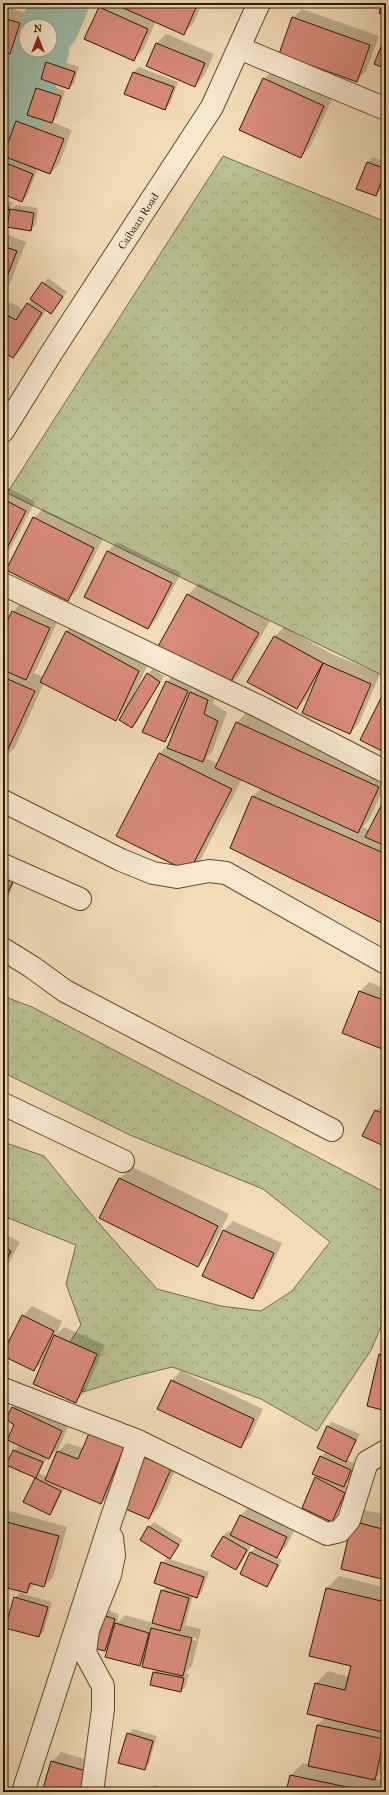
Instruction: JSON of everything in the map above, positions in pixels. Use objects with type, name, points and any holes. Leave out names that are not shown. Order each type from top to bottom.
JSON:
[{"type":"street","name":"Caibaan Road","points":[[3,431],[52,352],[212,107],[259,3]]},
{"type":"street","points":[[239,48],[386,109]]},
{"type":"street","points":[[3,584],[262,708],[386,772]]},
{"type":"street","points":[[3,801],[121,860],[152,873],[177,876],[210,871],[226,873],[386,963]]},
{"type":"street","points":[[3,865],[80,899]]},
{"type":"street","points":[[3,949],[32,967],[65,991],[332,1130]]},
{"type":"street","points":[[3,1104],[123,1161]]},
{"type":"street","points":[[3,1389],[138,1441],[327,1534],[340,1531],[349,1520],[367,1462],[386,1451]]},
{"type":"street","points":[[23,1792],[138,1441]]},
{"type":"street","points":[[92,1792],[104,1709],[103,1686],[85,1653],[88,1630],[110,1575],[114,1555],[110,1523]]},
{"type":"green space","points":[[223,156],[386,222],[386,677],[7,493]]},
{"type":"green space","points":[[3,996],[32,1007],[386,1193],[386,1315],[371,1350],[317,1431],[261,1399],[172,1367],[83,1392],[63,1353],[81,1325],[66,1284],[76,1245],[3,1216],[3,1142],[44,1156],[96,1220],[157,1289],[221,1306],[261,1311],[292,1291],[330,1242],[263,1189],[130,1135],[10,1076],[3,1068]]},
{"type":"building","points":[[112,3],[198,3],[184,35]]},
{"type":"building","points":[[382,3],[386,3],[386,16],[379,13]]},
{"type":"building","points":[[99,7],[148,29],[134,61],[84,39]]},
{"type":"building","points":[[292,17],[370,45],[357,82],[279,54]]},
{"type":"building","points":[[3,18],[18,22],[18,29],[10,54],[3,52]]},
{"type":"building","points":[[386,34],[386,69],[374,64]]},
{"type":"building","points":[[156,43],[205,63],[195,87],[146,66]]},
{"type":"building","points":[[46,62],[75,72],[69,89],[41,79]]},
{"type":"building","points":[[133,72],[174,87],[165,110],[124,94]]},
{"type":"building","points":[[263,78],[324,106],[301,158],[239,130]]},
{"type":"building","points":[[36,88],[61,96],[52,123],[27,115]]},
{"type":"building","points":[[16,121],[64,139],[50,174],[3,156]]},
{"type":"building","points":[[367,162],[386,169],[376,196],[356,189]]},
{"type":"building","points":[[6,163],[33,174],[22,202],[3,194],[3,170]]},
{"type":"building","points":[[386,186],[386,198],[382,196]]},
{"type":"building","points":[[3,205],[9,208],[3,221]]},
{"type":"building","points":[[10,209],[34,213],[31,231],[7,227]]},
{"type":"building","points":[[3,246],[17,251],[3,287]]},
{"type":"building","points":[[42,282],[63,297],[51,314],[30,299]]},
{"type":"building","points":[[27,303],[42,313],[13,358],[3,352],[3,313],[16,320]]},
{"type":"building","points":[[3,499],[26,511],[3,556]]},
{"type":"building","points":[[33,517],[94,548],[68,601],[6,570]]},
{"type":"building","points":[[107,551],[172,583],[148,629],[84,597]]},
{"type":"building","points":[[187,594],[259,633],[227,688],[156,650]]},
{"type":"building","points":[[12,611],[50,628],[26,680],[3,670],[3,630]]},
{"type":"building","points":[[66,631],[139,671],[116,721],[40,682]]},
{"type":"building","points":[[274,636],[323,663],[297,709],[247,682]]},
{"type":"building","points":[[323,663],[371,684],[350,734],[302,713]]},
{"type":"building","points":[[147,673],[160,682],[132,728],[119,720]]},
{"type":"building","points":[[3,677],[35,691],[3,760]]},
{"type":"building","points":[[166,681],[188,691],[165,742],[142,732]]},
{"type":"building","points":[[190,692],[208,700],[204,714],[218,721],[203,762],[167,748]]},
{"type":"building","points":[[384,692],[386,693],[386,753],[360,740]]},
{"type":"building","points":[[236,722],[379,787],[358,833],[215,768]]},
{"type":"building","points":[[159,753],[232,789],[189,872],[116,836]]},
{"type":"building","points":[[252,796],[386,854],[386,925],[230,848]]},
{"type":"building","points":[[386,796],[386,846],[365,837]]},
{"type":"building","points":[[3,875],[14,879],[3,904]]},
{"type":"building","points":[[359,991],[386,1001],[386,1040],[382,1049],[342,1033]]},
{"type":"building","points":[[375,1110],[386,1115],[386,1147],[362,1136]]},
{"type":"building","points":[[119,1178],[218,1226],[198,1267],[99,1218]]},
{"type":"building","points":[[223,1230],[274,1253],[253,1299],[202,1276]]},
{"type":"building","points":[[3,1247],[11,1251],[3,1267]]},
{"type":"building","points":[[22,1315],[54,1331],[34,1371],[3,1356],[3,1353]]},
{"type":"building","points":[[54,1335],[97,1354],[76,1403],[33,1384]]},
{"type":"building","points":[[379,1354],[386,1356],[386,1411],[367,1406]]},
{"type":"building","points":[[171,1380],[254,1419],[241,1448],[157,1409]]},
{"type":"building","points":[[12,1407],[62,1431],[49,1459],[7,1440],[14,1425],[6,1419]]},
{"type":"building","points":[[327,1426],[356,1440],[346,1462],[317,1448]]},
{"type":"building","points":[[90,1431],[125,1445],[101,1504],[45,1480],[57,1451],[78,1459]]},
{"type":"building","points":[[13,1450],[43,1462],[36,1478],[6,1465]]},
{"type":"building","points":[[320,1456],[351,1470],[344,1487],[312,1474]]},
{"type":"building","points":[[144,1457],[171,1469],[149,1519],[121,1507]]},
{"type":"building","points":[[315,1477],[345,1493],[332,1522],[302,1508]]},
{"type":"building","points":[[35,1478],[61,1491],[50,1515],[23,1502]]},
{"type":"building","points":[[240,1515],[287,1537],[277,1558],[230,1535]]},
{"type":"building","points":[[3,1521],[59,1536],[44,1587],[30,1583],[27,1593],[3,1587]]},
{"type":"building","points":[[352,1521],[386,1530],[386,1580],[341,1569]]},
{"type":"building","points":[[148,1526],[179,1545],[170,1559],[140,1540]]},
{"type":"building","points":[[223,1536],[247,1550],[236,1570],[211,1556]]},
{"type":"building","points":[[250,1552],[278,1565],[267,1587],[240,1574]]},
{"type":"building","points":[[161,1562],[204,1577],[197,1598],[154,1583]]},
{"type":"building","points":[[326,1588],[386,1602],[386,1733],[307,1714],[315,1683],[345,1690],[351,1666],[309,1656]]},
{"type":"building","points":[[161,1590],[189,1598],[180,1631],[152,1623]]},
{"type":"building","points":[[14,1597],[48,1607],[39,1637],[5,1628]]},
{"type":"building","points":[[102,1615],[115,1619],[105,1651],[93,1648]]},
{"type":"building","points":[[115,1623],[149,1633],[140,1666],[105,1657]]},
{"type":"building","points":[[151,1628],[192,1638],[183,1676],[142,1667]]},
{"type":"building","points":[[153,1672],[184,1678],[181,1692],[150,1685]]},
{"type":"building","points":[[317,1725],[384,1739],[375,1780],[308,1766]]},
{"type":"building","points":[[127,1733],[153,1741],[145,1770],[118,1763]]},
{"type":"building","points":[[51,1761],[86,1771],[80,1792],[42,1792]]},
{"type":"building","points":[[290,1775],[371,1792],[286,1792]]},
{"type":"waterway","points":[[53,18],[60,3]]},
{"type":"waterway","points":[[3,138],[37,58]]}]
